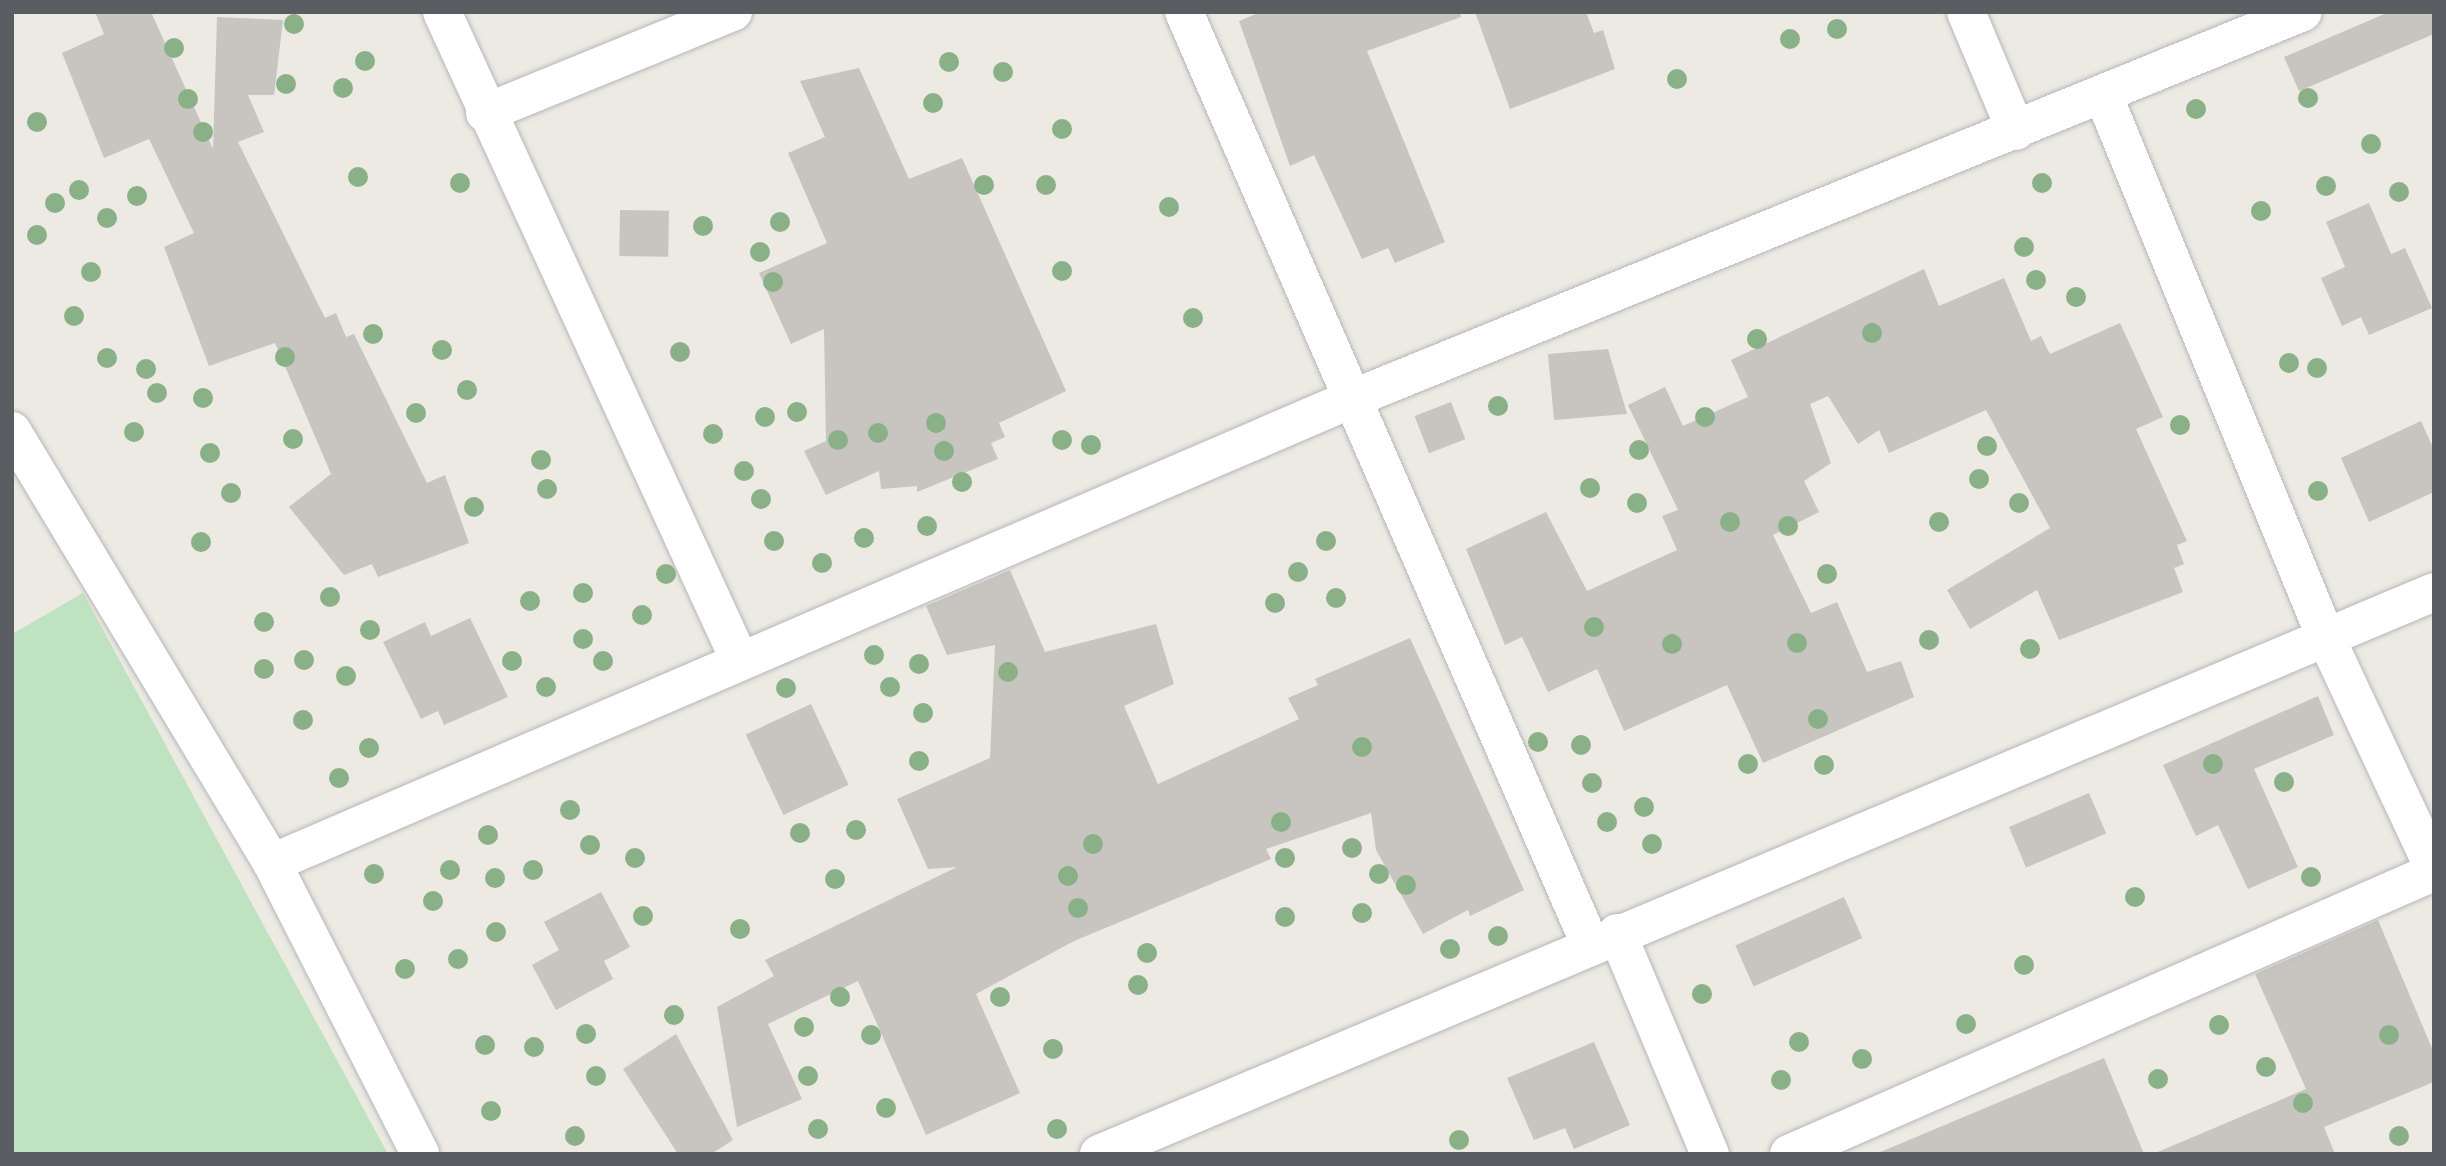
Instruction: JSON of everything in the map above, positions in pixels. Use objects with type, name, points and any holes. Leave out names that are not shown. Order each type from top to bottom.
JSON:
[{"type":"street","points":[[442,12],[485,113],[740,660]]},
{"type":"street","points":[[485,113],[733,12]]},
{"type":"street","points":[[1184,12],[1354,398],[1603,938],[1710,1154]]},
{"type":"street","points":[[1966,12],[2016,131]]},
{"type":"street","points":[[272,863],[1354,398],[2104,97],[2303,12]]},
{"type":"street","points":[[1789,1154],[2434,870],[2326,638],[2104,97]]},
{"type":"street","points":[[12,431],[272,863],[419,1154]]},
{"type":"street","points":[[1098,1154],[1603,938],[2434,592]]},
{"type":"green space","points":[[83,593],[388,1154],[12,1154],[12,634]]},
{"type":"building","points":[[95,12],[151,12],[213,149],[217,17],[283,20],[274,95],[248,95],[264,132],[238,142],[325,318],[336,313],[346,337],[354,334],[427,483],[445,475],[469,543],[378,577],[372,564],[344,575],[289,507],[331,474],[275,343],[209,366],[164,247],[194,233],[149,139],[104,158],[62,53],[104,34]]},
{"type":"building","points":[[1261,12],[1460,12],[1461,17],[1367,51],[1445,242],[1395,263],[1388,248],[1362,259],[1314,155],[1290,166],[1239,21]]},
{"type":"building","points":[[1475,12],[1586,12],[1594,33],[1603,30],[1615,69],[1510,109]]},
{"type":"building","points":[[2389,12],[2434,12],[2434,34],[2299,91],[2284,57]]},
{"type":"building","points":[[859,68],[909,179],[962,158],[1066,391],[999,423],[1005,437],[991,443],[998,459],[917,492],[917,486],[881,489],[879,471],[826,495],[804,451],[826,441],[824,329],[791,344],[759,273],[827,243],[788,153],[825,137],[800,81]]},
{"type":"building","points":[[2369,203],[2391,254],[2405,248],[2432,308],[2369,335],[2361,317],[2342,326],[2321,278],[2345,267],[2326,222]]},
{"type":"building","points":[[620,210],[669,211],[668,257],[619,256]]},
{"type":"building","points":[[1924,269],[1939,306],[2004,278],[2031,341],[2041,336],[2050,354],[2120,323],[2163,417],[2136,429],[2187,541],[2177,545],[2184,564],[2174,568],[2183,592],[2059,640],[2037,590],[1970,629],[1947,590],[2050,528],[1986,410],[1889,453],[1879,430],[1858,444],[1828,396],[1810,404],[1831,463],[1804,481],[1819,512],[1773,535],[1811,613],[1837,602],[1867,672],[1901,661],[1914,697],[1763,763],[1727,685],[1624,731],[1597,669],[1548,692],[1522,637],[1505,645],[1466,549],[1546,512],[1587,591],[1677,550],[1662,516],[1678,510],[1628,405],[1665,387],[1683,426],[1748,397],[1731,360]]},
{"type":"building","points":[[1608,349],[1627,414],[1554,420],[1548,354]]},
{"type":"building","points":[[1451,402],[1465,439],[1429,453],[1415,416]]},
{"type":"building","points":[[2421,421],[2434,450],[2434,492],[2369,522],[2341,458]]},
{"type":"building","points":[[1010,570],[1045,652],[1156,624],[1174,684],[1124,706],[1158,784],[1299,719],[1288,698],[1318,685],[1315,679],[1410,638],[1524,890],[1470,916],[1468,910],[1423,934],[1376,850],[1371,813],[1266,849],[1271,859],[1074,941],[976,994],[1020,1093],[926,1135],[858,981],[768,1024],[802,1099],[737,1127],[717,1007],[774,976],[765,960],[957,867],[928,869],[897,799],[990,758],[995,645],[947,655],[926,606]]},
{"type":"building","points":[[470,618],[508,697],[444,725],[438,711],[421,719],[383,642],[425,622],[431,636]]},
{"type":"building","points":[[2318,696],[2334,735],[2254,769],[2298,867],[2248,889],[2218,825],[2196,836],[2163,765]]},
{"type":"building","points":[[811,704],[849,785],[783,815],[746,734]]},
{"type":"building","points":[[2089,793],[2106,834],[2026,867],[2009,827]]},
{"type":"building","points":[[601,892],[630,947],[604,961],[613,979],[556,1010],[532,965],[559,950],[544,922]]},
{"type":"building","points":[[1844,897],[1862,938],[1754,987],[1735,945]]},
{"type":"building","points":[[2378,920],[2434,1053],[2434,1082],[2324,1127],[2335,1154],[2153,1154],[2306,1089],[2255,974]]},
{"type":"building","points":[[676,1034],[733,1140],[711,1154],[678,1154],[623,1069]]},
{"type":"building","points":[[1594,1042],[1630,1125],[1574,1149],[1565,1128],[1534,1140],[1507,1078]]},
{"type":"building","points":[[2104,1058],[2144,1154],[1878,1154],[1878,1153]]}]
